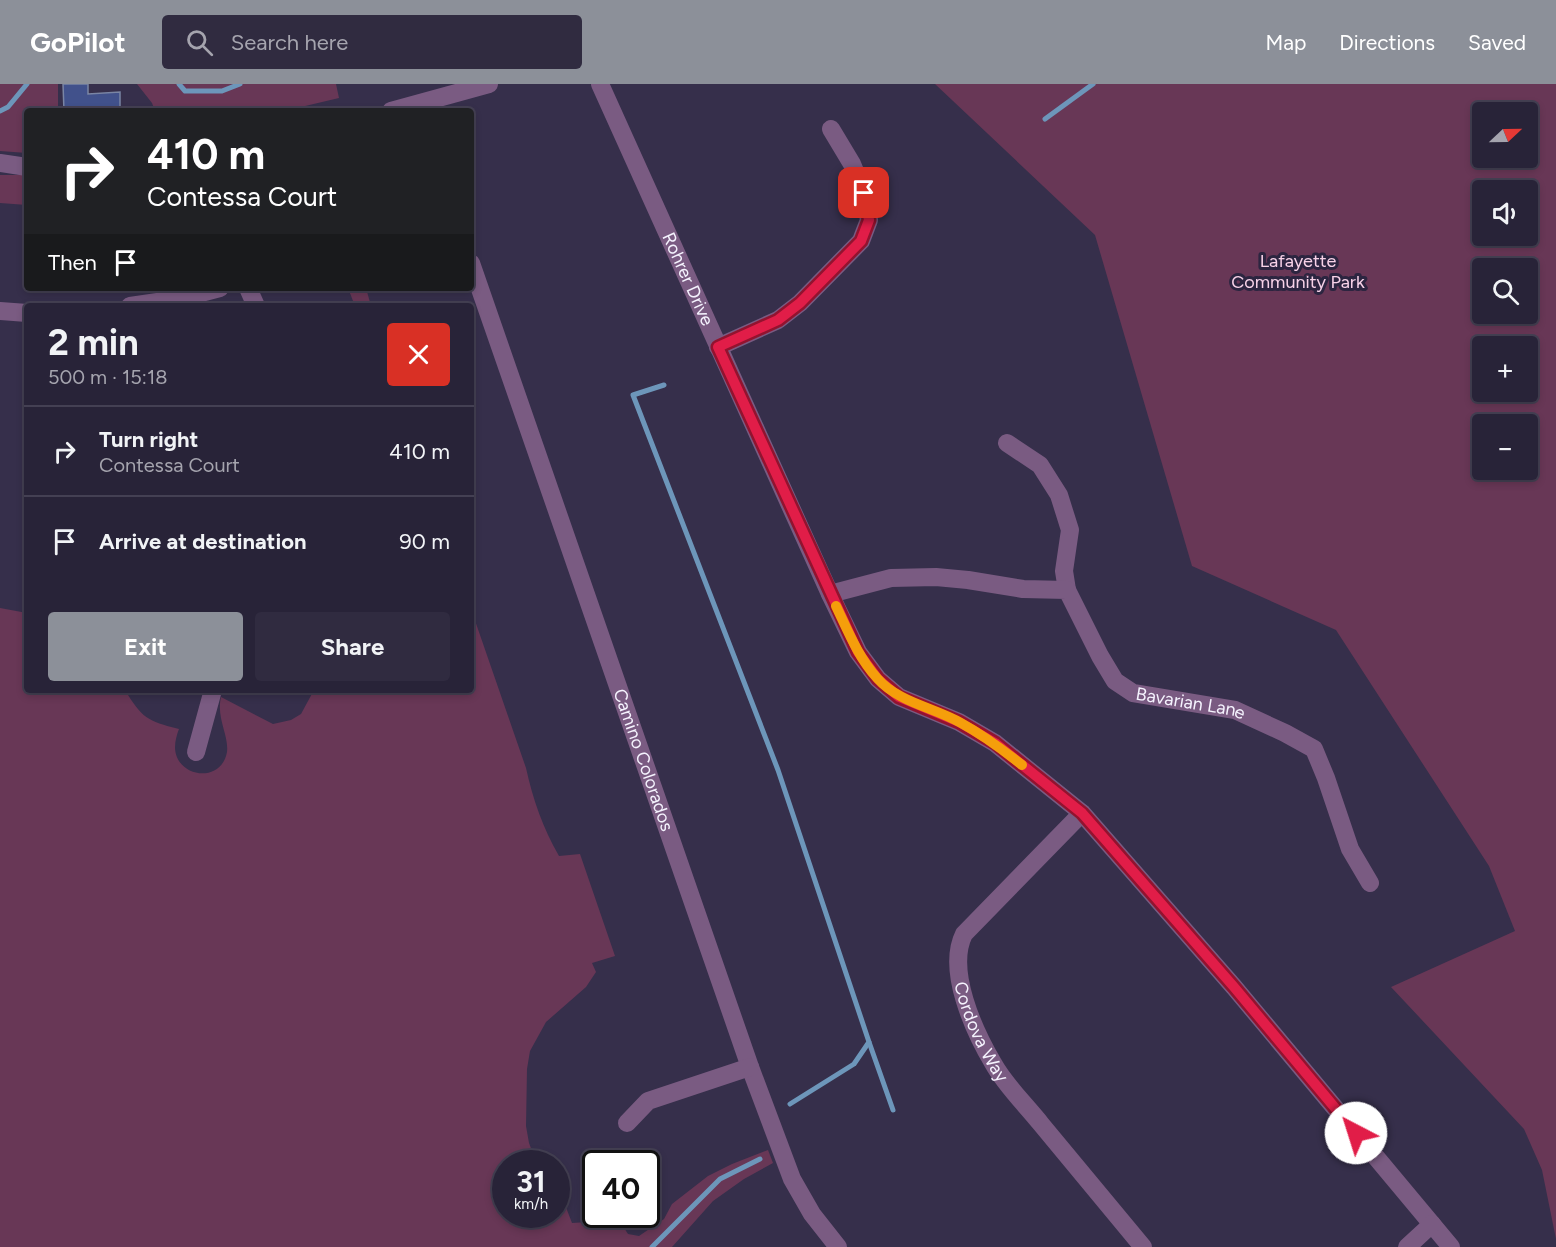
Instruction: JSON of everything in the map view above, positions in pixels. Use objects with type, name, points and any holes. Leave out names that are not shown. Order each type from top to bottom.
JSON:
[{"type":"street","points":[[418,108],[489,84]]},
{"type":"street","name":"Rohrer Drive","points":[[600,84],[858,652],[878,679],[899,697],[959,722],[995,743],[1082,813],[1234,987],[1451,1247]]},
{"type":"street","points":[[718,347],[778,320],[800,303],[861,241],[869,220],[864,193],[852,164],[831,129]]},
{"type":"street","points":[[0,163],[24,166]]},
{"type":"street","name":"Camino Colorados","points":[[474,272],[750,1067],[792,1179],[812,1214],[838,1247]]},
{"type":"street","points":[[148,303],[207,291]]},
{"type":"street","points":[[0,311],[24,313]]},
{"type":"street","points":[[830,594],[891,578],[936,577],[1023,588],[1067,590],[1064,571],[1070,530],[1059,495],[1040,465],[1007,443]]},
{"type":"street","name":"Bavarian Lane","points":[[1067,590],[1100,656],[1116,681],[1133,693],[1234,710],[1314,749],[1350,849],[1370,883]]},
{"type":"street","points":[[196,752],[212,693]]},
{"type":"street","name":"Cordova Way","points":[[1082,813],[964,934],[958,958],[960,982],[969,1012],[993,1064],[1143,1247]]},
{"type":"street","points":[[627,1123],[648,1101],[750,1067]]},
{"type":"street","points":[[1407,1247],[1432,1224]]},
{"type":"green space","points":[[0,84],[58,84],[58,108],[24,108],[24,153],[0,151]]},
{"type":"green space","points":[[137,84],[336,84],[339,98],[297,108],[154,108]]},
{"type":"green space","name":"Lafayette Community Park","points":[[935,84],[1556,84],[1556,1239],[1542,1170],[1524,1129],[1391,987],[1515,931],[1489,866],[1336,630],[1192,566],[1095,235]]},
{"type":"green space","points":[[0,175],[24,175],[24,205],[0,203]]},
{"type":"green space","points":[[349,291],[367,291],[370,303],[354,303]]},
{"type":"green space","points":[[0,608],[24,612],[24,693],[127,693],[146,717],[179,729],[175,745],[177,757],[182,765],[199,773],[208,773],[216,769],[223,762],[227,752],[220,712],[221,697],[273,724],[291,720],[301,714],[312,693],[474,693],[474,618],[543,824],[559,856],[580,854],[615,956],[592,963],[596,972],[586,987],[546,1022],[530,1051],[527,1069],[526,1126],[532,1150],[492,1150],[492,1228],[570,1228],[570,1218],[572,1223],[582,1222],[582,1228],[624,1228],[628,1234],[639,1236],[651,1228],[660,1228],[660,1222],[672,1204],[708,1176],[768,1150],[773,1163],[744,1179],[713,1201],[672,1247],[0,1247]]},
{"type":"building","points":[[63,84],[88,84],[88,94],[120,92],[120,108],[64,108]]},
{"type":"waterway","points":[[0,111],[8,107],[27,84]]},
{"type":"waterway","points":[[179,84],[185,91],[222,91],[240,84]]},
{"type":"waterway","points":[[1045,119],[1093,84]]},
{"type":"waterway","points":[[664,385],[633,395],[778,770],[869,1042],[854,1064],[790,1104]]},
{"type":"waterway","points":[[869,1042],[893,1110]]},
{"type":"waterway","points":[[652,1247],[720,1179],[760,1159]]},
{"type":"slow traffic","points":[[836,606],[858,652],[878,679],[899,697],[959,722],[995,743],[1022,765]]},
{"type":"route","points":[[864,193],[869,220],[861,241],[800,303],[778,320],[718,347],[858,652],[878,679],[899,697],[959,722],[995,743],[1082,813],[1234,987],[1356,1133]]}]
